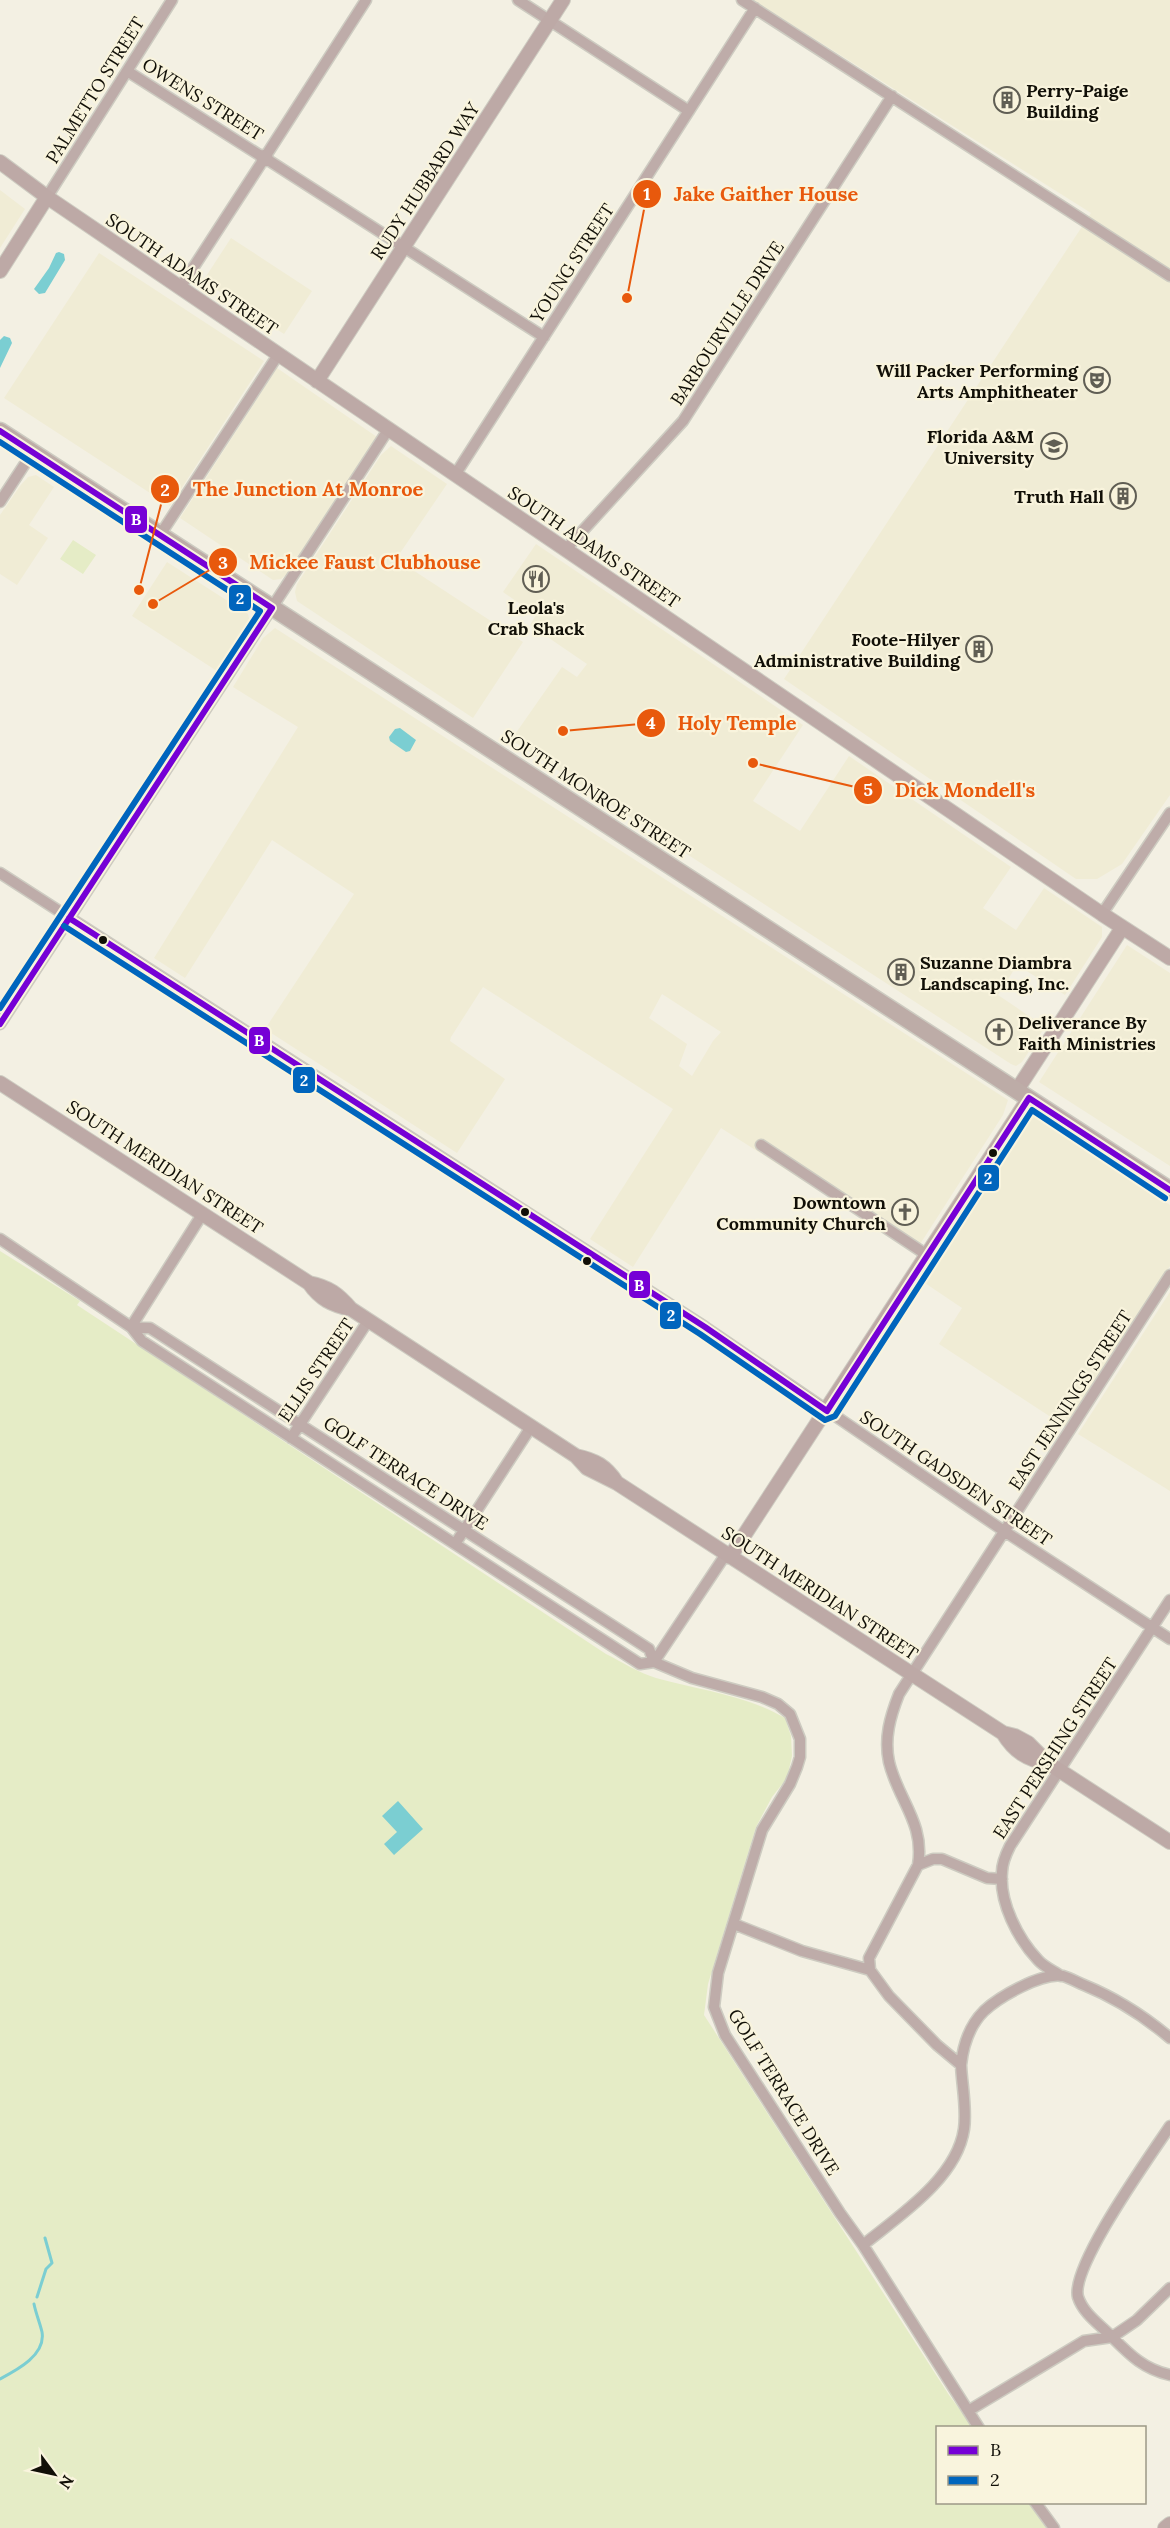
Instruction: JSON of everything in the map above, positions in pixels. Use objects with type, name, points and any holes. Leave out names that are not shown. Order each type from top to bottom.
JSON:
[{"type":"main road","name":"SOUTH MONROE STREET","points":[[0,431],[1170,1190]]},
{"type":"street","name":"PALMETTO STREET","points":[[46,197],[172,0]]},
{"type":"street","points":[[180,288],[366,0]]},
{"type":"street","points":[[518,0],[689,111]]},
{"type":"street","name":"RUDY HUBBARD WAY","points":[[317,381],[563,0]]},
{"type":"street","points":[[742,0],[1170,276]]},
{"type":"street","name":"YOUNG STREET","points":[[455,475],[755,8]]},
{"type":"street","name":"OWENS STREET","points":[[127,71],[544,337]]},
{"type":"street","name":"BARBOURVILLE DRIVE","points":[[566,549],[683,421],[892,96]]},
{"type":"street","name":"SOUTH ADAMS STREET","points":[[0,162],[46,197],[388,430],[1102,915],[1170,958]]},
{"type":"street","points":[[0,271],[46,197]]},
{"type":"street","points":[[160,535],[278,355]]},
{"type":"street","points":[[0,1024],[388,430]]},
{"type":"street","points":[[0,502],[33,453]]},
{"type":"street","points":[[1102,915],[1170,813]]},
{"type":"street","name":"SOUTH GADSDEN STREET","points":[[0,873],[705,1328],[1004,1531],[1170,1639]]},
{"type":"street","points":[[654,1662],[827,1411],[927,1255],[1122,928]]},
{"type":"street","name":"SOUTH MERIDIAN STREET","points":[[0,1083],[309,1283],[327,1287],[339,1295],[351,1309],[576,1456],[593,1460],[608,1469],[617,1483],[1003,1733],[1028,1743],[1053,1767],[1170,1842]]},
{"type":"street","points":[[760,1145],[927,1255]]},
{"type":"street","points":[[130,1327],[203,1213]]},
{"type":"street","name":"GOLF TERRACE DRIVE","points":[[0,1239],[130,1327],[142,1341],[640,1664],[654,1662],[692,1678],[762,1697],[785,1709],[795,1723],[800,1748],[797,1767],[790,1784],[762,1830],[715,1983],[713,1998],[716,2013],[725,2035],[978,2426]]},
{"type":"street","name":"EAST JENNINGS STREET","points":[[870,1971],[869,1958],[873,1949],[918,1865],[917,1830],[893,1775],[887,1745],[891,1714],[899,1694],[1170,1275]]},
{"type":"street","name":"ELLIS STREET","points":[[291,1438],[369,1321]]},
{"type":"street","name":"GOLF TERRACE DRIVE","points":[[130,1327],[150,1328],[649,1649],[654,1662]]},
{"type":"street","points":[[455,1544],[531,1427]]},
{"type":"street","name":"EAST PERSHING STREET","points":[[1170,1600],[1053,1767],[1010,1846],[1002,1869],[1007,1904],[1025,1943],[1038,1961],[1061,1976],[1129,2007],[1170,2038]]},
{"type":"street","points":[[918,1865],[933,1859],[942,1859],[987,1878],[1002,1879]]},
{"type":"street","points":[[734,1924],[802,1951],[870,1971],[936,2045],[961,2065]]},
{"type":"street","points":[[863,2245],[917,2201],[937,2180],[956,2154],[964,2127],[961,2065],[963,2049],[971,2030],[984,2012],[1007,1995],[1036,1980],[1061,1976]]},
{"type":"street","points":[[1170,2126],[1114,2213],[1079,2277],[1077,2289],[1081,2305],[1125,2352],[1142,2365],[1170,2375]]},
{"type":"street","points":[[968,2411],[1084,2341],[1112,2337],[1137,2320],[1170,2288]]},
{"type":"street","points":[[1036,2504],[1054,2528]]},
{"type":"street","points":[[1165,2528],[1170,2524]]},
{"type":"shaded area","name":"Florida A&M University","points":[[753,0],[1170,0],[1170,795],[1122,864],[1097,879],[1076,879],[784,679],[1091,213]]},
{"type":"shaded area","points":[[0,190],[25,209],[0,248]]},
{"type":"shaded area","points":[[231,238],[312,291],[284,334],[203,281]]},
{"type":"shaded area","points":[[99,253],[264,361],[170,506],[4,398]]},
{"type":"shaded area","points":[[277,368],[377,437],[288,573],[281,579],[273,580],[180,518]]},
{"type":"shaded area","points":[[391,446],[447,484],[396,559],[523,642],[473,718],[297,601],[295,592],[297,584],[381,455]]},
{"type":"shaded area","points":[[36,475],[54,487],[29,525],[48,538],[17,585],[0,574],[0,515],[28,477]]},
{"type":"shaded area","points":[[536,544],[803,725],[753,801],[800,831],[849,756],[1011,867],[983,908],[1016,930],[1044,888],[1102,927],[1102,937],[1065,995],[1017,965],[998,995],[1045,1027],[1022,1062],[1016,1066],[1011,1064],[511,740],[562,667],[577,677],[587,664],[530,625],[536,615],[503,592]]},
{"type":"shaded area","points":[[167,562],[248,614],[250,622],[220,673],[132,616]]},
{"type":"shaded area","points":[[275,628],[1008,1100],[1003,1115],[915,1252],[721,1128],[633,1267],[590,1239],[673,1109],[483,987],[450,1041],[505,1079],[457,1153],[265,1029],[354,894],[272,840],[185,978],[154,958],[298,727],[233,687],[263,638]],"holes":[[[662,994],[721,1032],[692,1076],[679,1066],[687,1044],[649,1018]]]},
{"type":"shaded area","points":[[1127,945],[1170,973],[1170,1166],[1039,1082]]},
{"type":"shaded area","points":[[1027,1116],[1033,1116],[1170,1205],[1170,1266],[1066,1427],[939,1344],[962,1308],[919,1279]]},
{"type":"shaded area","points":[[1170,1292],[1170,1491],[1078,1434]]},
{"type":"green space","points":[[73,540],[96,555],[83,574],[60,559]]},
{"type":"green space","points":[[0,1251],[80,1301],[77,1305],[606,1654],[650,1676],[738,1698],[785,1718],[791,1736],[792,1756],[787,1778],[772,1797],[756,1827],[708,1984],[704,2015],[949,2395],[972,2426],[936,2426],[936,2504],[1031,2504],[1049,2528],[0,2528]]},
{"type":"water","points":[[56,253],[64,254],[65,260],[45,293],[39,294],[34,289],[49,268]]},
{"type":"water","points":[[4,336],[10,338],[12,343],[0,368],[0,340]]},
{"type":"water","points":[[400,728],[416,740],[410,751],[406,752],[390,741],[389,737],[395,729]]},
{"type":"water","points":[[398,1801],[423,1829],[394,1855],[384,1844],[397,1832],[382,1816]]},
{"type":"waterway","points":[[37,2297],[46,2269],[52,2263],[45,2238]]},
{"type":"waterway","points":[[0,2379],[29,2361],[40,2348],[42,2332],[34,2304]]},
{"type":"transit line","name":"B","points":[[0,431],[272,608]]},
{"type":"transit line","name":"2","points":[[0,442],[260,611],[0,1008]]},
{"type":"transit line","name":"B","points":[[0,1024],[272,608]]},
{"type":"transit line","name":"B","points":[[69,918],[705,1327],[827,1411]]},
{"type":"transit line","name":"2","points":[[64,926],[700,1334],[825,1420],[835,1416],[1032,1110],[1165,1198]]},
{"type":"transit line","name":"B","points":[[1029,1098],[1170,1190]]},
{"type":"transit line","name":"B","points":[[827,1411],[1029,1098]]},
{"type":"place","name":"Perry-Paige Building","points":[[1007,100]]},
{"type":"place","name":"Jake Gaither House","points":[[627,298]]},
{"type":"place","name":"Will Packer Performing Arts Amphitheater","points":[[1097,380]]},
{"type":"place","name":"Florida A&M University","points":[[1054,446]]},
{"type":"place","name":"Truth Hall","points":[[1123,496]]},
{"type":"place","name":"Leola's Crab Shack","points":[[536,579]]},
{"type":"place","name":"The Junction At Monroe","points":[[139,590]]},
{"type":"place","name":"Mickee Faust Clubhouse","points":[[153,604]]},
{"type":"place","name":"Foote-Hilyer Administrative Building","points":[[979,649]]},
{"type":"place","name":"Holy Temple","points":[[563,731]]},
{"type":"place","name":"Dick Mondell's","points":[[753,763]]},
{"type":"place","name":"Suzanne Diambra Landscaping, Inc.","points":[[901,972]]},
{"type":"place","name":"Deliverance By Faith Ministries","points":[[999,1032]]},
{"type":"place","name":"Downtown Community Church","points":[[905,1212]]}]
